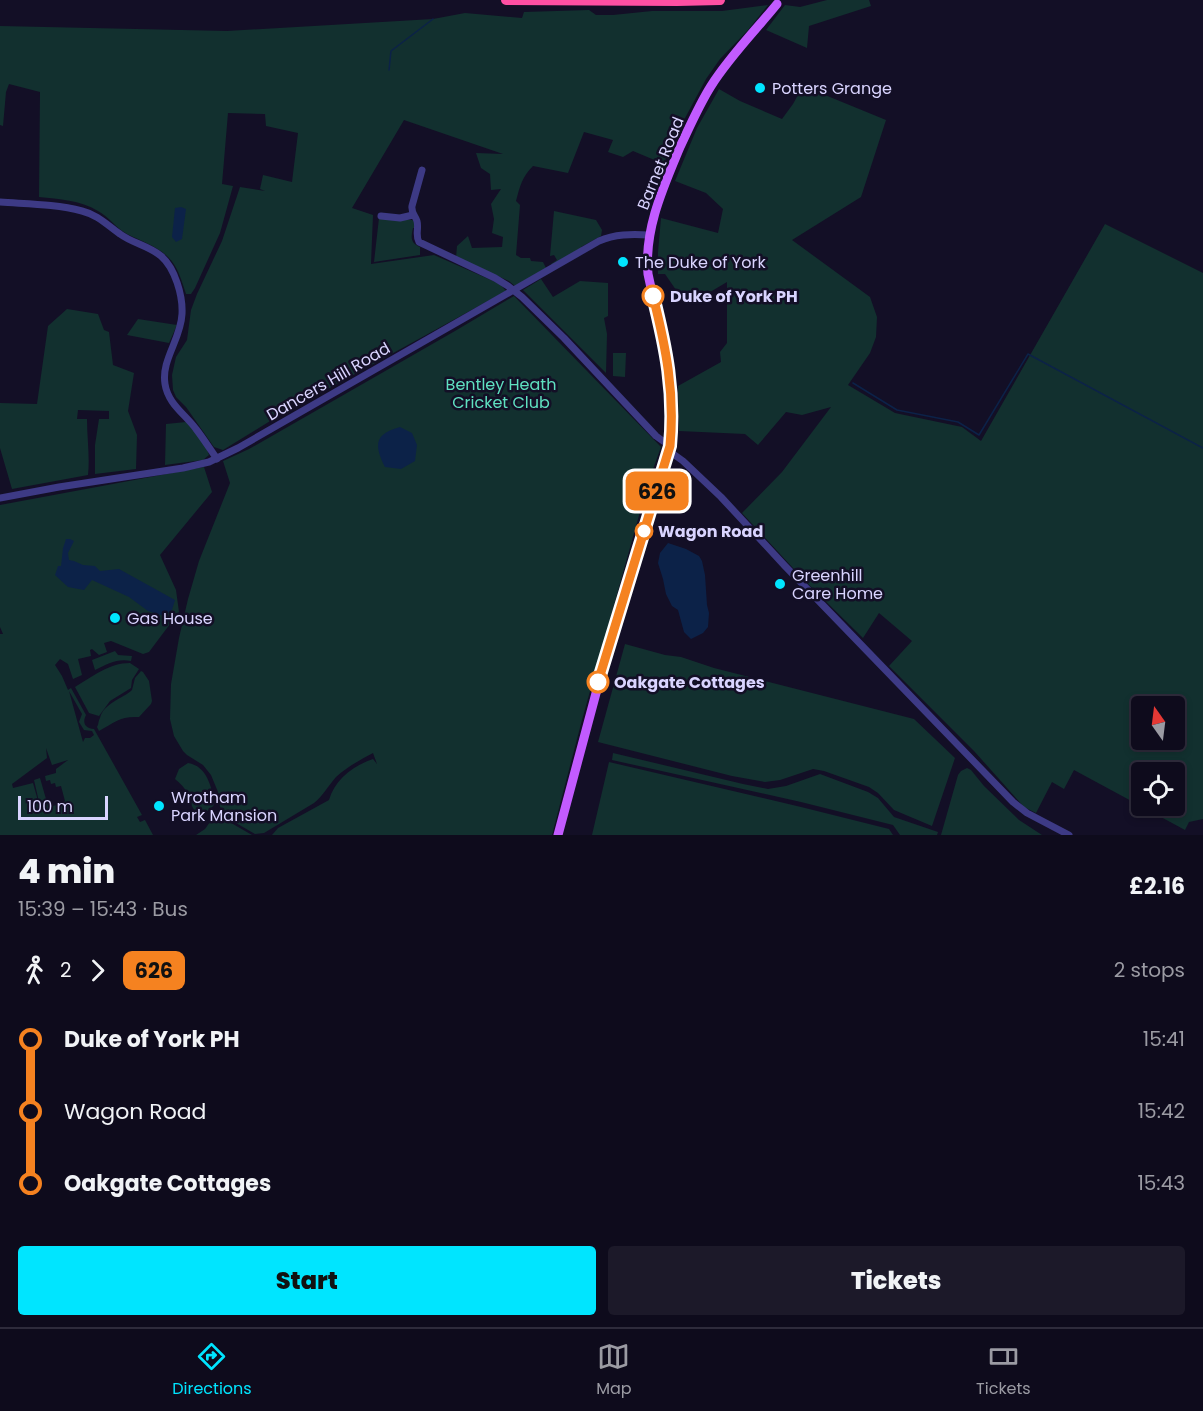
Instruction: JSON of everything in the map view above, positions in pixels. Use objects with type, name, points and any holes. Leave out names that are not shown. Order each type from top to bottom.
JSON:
[{"type":"highway","points":[[506,0],[720,0]]},
{"type":"main road","name":"Barnet Road","points":[[558,835],[598,682],[670,448],[672,415],[670,374],[648,274],[647,249],[657,204],[698,109],[719,74],[777,4]]},
{"type":"street","points":[[422,170],[412,206],[417,222],[417,240],[421,244],[495,278],[522,297],[656,436],[721,497],[1013,802],[1027,813],[1069,835]]},
{"type":"street","points":[[0,202],[75,209],[94,215],[125,237],[160,255],[168,264],[176,278],[181,295],[182,315],[180,332],[166,366],[165,385],[176,407],[195,427],[217,459]]},
{"type":"street","points":[[381,216],[400,218],[413,215]]},
{"type":"street","name":"Dancers Hill Road","points":[[0,498],[183,468],[217,459],[607,237],[621,234],[649,235]]},
{"type":"green space","points":[[827,0],[869,0],[871,6],[809,26],[807,48],[766,30],[785,5],[800,7]]},
{"type":"green space","points":[[768,5],[720,59],[706,79],[664,164],[633,151],[623,157],[608,152],[613,140],[584,132],[568,173],[533,166],[529,170],[522,182],[516,201],[520,205],[516,255],[521,258],[530,258],[531,261],[543,262],[546,268],[515,286],[509,281],[456,258],[457,246],[468,236],[472,248],[502,247],[503,237],[492,233],[494,219],[491,204],[501,189],[491,190],[490,174],[481,168],[476,153],[503,154],[404,120],[352,208],[373,215],[371,264],[434,255],[500,284],[506,291],[275,418],[223,450],[214,447],[186,407],[176,397],[172,375],[176,357],[187,340],[191,310],[222,241],[240,187],[265,191],[260,189],[263,175],[292,182],[298,133],[266,126],[265,114],[228,113],[222,184],[233,186],[220,233],[195,288],[191,294],[186,294],[174,265],[159,250],[123,232],[102,213],[91,207],[39,197],[40,92],[9,84],[6,92],[3,126],[0,125],[0,26],[227,31],[433,19],[465,13],[522,18],[524,12],[589,10],[596,15],[613,15],[652,11],[722,11]]},
{"type":"green space","points":[[803,86],[886,120],[861,197],[792,240],[870,297],[877,317],[876,337],[870,353],[848,385],[895,413],[962,427],[981,441],[1105,224],[1203,273],[1203,819],[1189,822],[1185,830],[1159,816],[1185,816],[1185,762],[1131,762],[1131,801],[1074,770],[1064,789],[1052,782],[1036,813],[1024,807],[974,751],[889,666],[912,641],[879,613],[863,638],[805,581],[742,513],[782,472],[831,407],[802,415],[786,412],[758,445],[745,434],[679,431],[678,386],[721,362],[720,352],[727,343],[727,282],[695,301],[677,302],[676,290],[665,274],[658,274],[661,218],[718,233],[723,209],[706,193],[675,181],[697,128],[719,89],[740,101],[782,119]]},
{"type":"green space","points":[[554,211],[596,220],[602,230],[601,236],[552,265],[557,260],[554,255],[550,256]]},
{"type":"green space","points":[[379,218],[414,221],[412,239],[414,244],[420,247],[420,255],[374,262]]},
{"type":"green space","points":[[541,279],[553,297],[580,281],[608,283],[608,316],[604,318],[607,334],[606,373],[523,290]]},
{"type":"green space","name":"Bentley Heath Cricket Club","points":[[514,296],[661,447],[648,483],[552,835],[272,835],[278,828],[329,800],[340,780],[359,765],[373,759],[377,764],[373,753],[340,773],[314,803],[264,833],[255,834],[223,813],[211,775],[203,765],[183,751],[174,736],[170,719],[171,684],[188,599],[199,561],[230,483],[223,461],[249,449]]},
{"type":"green space","points":[[67,309],[98,314],[104,330],[109,332],[113,365],[134,373],[128,411],[137,435],[136,469],[95,474],[95,445],[99,419],[109,419],[109,411],[78,410],[77,419],[87,419],[88,475],[12,489],[0,448],[0,403],[37,404],[48,326]]},
{"type":"green space","points":[[138,319],[177,325],[169,343],[127,335]]},
{"type":"green space","points":[[613,353],[626,353],[625,377],[613,376]]},
{"type":"green space","points":[[186,422],[202,441],[209,455],[203,460],[165,465],[166,424]]},
{"type":"green space","points":[[204,467],[212,492],[160,555],[176,590],[179,612],[149,652],[143,654],[111,641],[104,643],[107,652],[99,655],[92,649],[90,650],[91,656],[78,659],[82,675],[73,679],[68,664],[60,659],[55,665],[68,690],[71,688],[86,715],[85,725],[94,729],[142,815],[137,817],[140,822],[145,820],[153,835],[0,835],[0,634],[3,634],[0,627],[0,505]],"holes":[[[69,691],[82,714],[79,722],[84,730],[92,731],[94,735],[85,738],[83,742]],[[46,748],[52,765],[68,760],[56,769],[56,773],[45,776],[46,781],[50,780],[51,784],[55,783],[56,787],[61,786],[65,801],[48,806],[40,778],[34,780],[42,815],[33,783],[13,788],[12,784],[47,758]]]},
{"type":"green space","points":[[625,644],[914,719],[955,758],[932,826],[894,810],[869,787],[824,771],[813,769],[780,780],[765,782],[732,776],[598,742]]},
{"type":"green space","points":[[115,651],[118,655],[132,656],[131,661],[117,661],[95,670],[92,660]]},
{"type":"green space","points":[[130,663],[139,669],[132,680],[131,688],[110,701],[99,716],[89,713],[75,687],[108,668]]},
{"type":"green space","points":[[141,671],[149,681],[151,704],[139,717],[122,719],[99,731],[97,727],[102,713],[109,705],[132,690],[135,678]]},
{"type":"green space","points":[[613,753],[768,789],[786,786],[820,774],[868,792],[878,798],[894,817],[938,832],[937,835],[900,835],[893,825],[612,760]]},
{"type":"green space","points":[[609,762],[889,829],[893,835],[592,835]]},
{"type":"green space","points":[[188,763],[200,768],[210,784],[215,803],[205,812],[195,811],[187,792],[175,779],[179,769]]},
{"type":"green space","points":[[967,768],[1019,820],[1042,835],[941,835],[958,775]]},
{"type":"green space","points":[[215,815],[252,835],[196,835],[205,829]]},
{"type":"water","points":[[175,208],[186,209],[182,239],[176,242],[172,237]]},
{"type":"water","points":[[400,427],[412,433],[417,445],[415,461],[401,469],[385,467],[379,452],[379,441],[385,433]]},
{"type":"water","points":[[66,539],[74,541],[68,553],[69,560],[95,566],[100,571],[119,569],[175,600],[172,610],[164,616],[148,611],[129,597],[92,580],[84,590],[68,587],[55,575],[58,566],[61,566]]},
{"type":"water","points":[[668,543],[686,549],[699,556],[702,561],[709,613],[708,627],[703,633],[691,639],[684,632],[678,610],[672,606],[666,594],[658,563],[660,553]]},
{"type":"waterway","points":[[389,70],[391,51],[433,19]]},
{"type":"waterway","points":[[853,383],[897,410],[958,422],[979,435],[1028,354],[1203,448]]},
{"type":"bus line","name":"626","points":[[598,682],[670,446],[672,415],[670,374],[653,296]]},
{"type":"place","name":"Potters Grange","points":[[760,88]]},
{"type":"place","name":"The Duke of York","points":[[623,262]]},
{"type":"place","name":"Duke of York PH","points":[[653,296]]},
{"type":"place","name":"Wagon Road","points":[[644,531]]},
{"type":"place","name":"Greenhill Care Home","points":[[780,584]]},
{"type":"place","name":"Gas House","points":[[115,618]]},
{"type":"place","name":"Oakgate Cottages","points":[[598,682]]},
{"type":"place","name":"Wrotham Park Mansion","points":[[159,806]]}]
